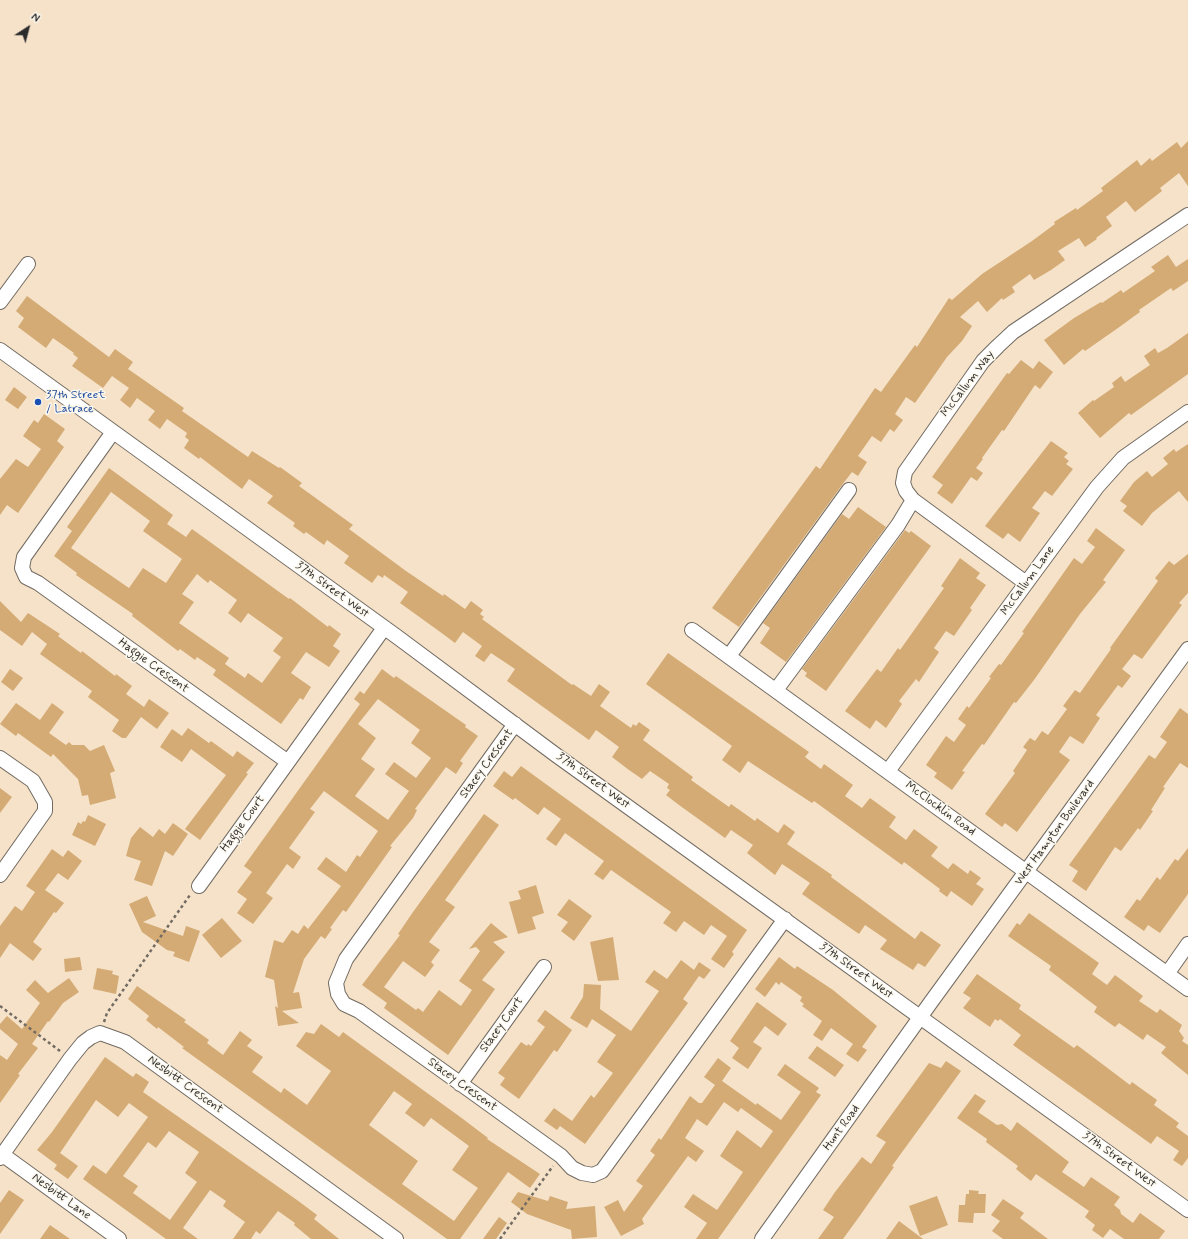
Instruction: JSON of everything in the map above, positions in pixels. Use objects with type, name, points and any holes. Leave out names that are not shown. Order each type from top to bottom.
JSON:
[{"type":"street","name":"McCallum Way","points":[[1026,583],[913,500],[906,492],[903,483],[905,472],[983,361],[1013,332],[1188,214]]},
{"type":"street","points":[[0,302],[28,264]]},
{"type":"street","name":"37th Street West","points":[[0,350],[1188,1210]]},
{"type":"street","name":"McCallum Lane","points":[[888,771],[1109,472],[1140,445],[1188,412]]},
{"type":"street","name":"Haggie Crescent","points":[[113,432],[24,557],[22,568],[26,577],[44,588],[288,762]]},
{"type":"street","points":[[729,656],[849,490]]},
{"type":"street","points":[[776,690],[898,525],[913,500]]},
{"type":"street","points":[[288,762],[384,628]]},
{"type":"street","name":"McClocklin Road","points":[[692,630],[1188,989]]},
{"type":"street","name":"West Hampton Boulevard","points":[[921,1017],[1188,649]]},
{"type":"street","name":"Stacey Crescent","points":[[515,724],[346,959],[336,983],[338,994],[344,1004],[359,1011],[561,1156],[572,1168],[582,1173],[593,1175],[602,1171],[785,919]]},
{"type":"street","points":[[0,758],[33,781],[45,802],[45,811],[0,875]]},
{"type":"street","name":"Haggie Court","points":[[199,886],[288,762]]},
{"type":"street","points":[[1167,974],[1188,944]]},
{"type":"street","name":"Stacey Court","points":[[460,1084],[544,967]]},
{"type":"street","name":"Hunt Road","points":[[762,1239],[921,1017]]},
{"type":"street","name":"Nesbitt Crescent","points":[[1,1156],[70,1059],[83,1043],[91,1037],[100,1034],[125,1042],[396,1239]]},
{"type":"street","name":"Nesbitt Lane","points":[[1,1156],[119,1239]]},
{"type":"path","points":[[107,1013],[183,906]]},
{"type":"path","points":[[0,1006],[61,1051]]},
{"type":"path","points":[[500,1239],[552,1166]]},
{"type":"building","points":[[1188,141],[1188,186],[1179,173],[1160,188],[1162,191],[1135,212],[1126,201],[1106,217],[1112,226],[1096,238],[1097,239],[1085,247],[1079,238],[1058,251],[1065,260],[1051,270],[1034,280],[1030,274],[1012,287],[1015,292],[1003,300],[1002,298],[987,312],[978,301],[960,317],[972,326],[962,341],[947,357],[915,403],[906,397],[895,414],[903,420],[894,432],[890,429],[881,442],[872,436],[858,456],[867,462],[858,476],[852,472],[739,627],[712,608],[816,466],[820,469],[875,388],[881,392],[915,345],[917,347],[949,298],[952,300],[982,274],[1032,241],[1055,224],[1054,222],[1076,208],[1077,210],[1103,191],[1101,188],[1137,160],[1141,166],[1150,158],[1152,161],[1177,142],[1181,148]]},
{"type":"building","points":[[1168,255],[1176,267],[1188,259],[1188,281],[1173,291],[1171,288],[1085,351],[1083,349],[1064,365],[1044,340],[1074,318],[1101,302],[1102,303],[1121,290],[1123,293],[1155,271],[1151,267]]},
{"type":"building","points":[[27,296],[109,357],[115,349],[133,362],[128,369],[184,408],[182,411],[248,457],[252,451],[279,468],[280,467],[302,483],[299,486],[353,525],[349,529],[406,571],[443,596],[444,594],[465,609],[471,601],[483,610],[480,614],[484,617],[482,619],[572,685],[573,684],[591,696],[599,684],[610,692],[600,706],[631,728],[633,724],[636,726],[639,722],[650,730],[643,740],[693,777],[691,780],[729,807],[731,804],[755,821],[757,818],[778,833],[784,824],[795,832],[787,844],[832,875],[831,877],[915,939],[921,931],[941,945],[925,967],[918,963],[913,970],[880,949],[887,940],[865,925],[859,934],[802,894],[810,883],[782,864],[775,875],[747,853],[753,845],[731,830],[725,838],[679,805],[666,795],[670,790],[667,788],[669,784],[650,771],[642,779],[629,770],[612,757],[619,747],[596,730],[589,740],[507,681],[515,669],[491,653],[484,662],[475,656],[482,646],[463,632],[455,643],[400,603],[408,592],[384,575],[383,578],[378,575],[372,583],[344,563],[349,556],[327,540],[324,545],[306,532],[304,534],[293,526],[295,523],[267,503],[273,496],[249,479],[242,489],[200,457],[199,459],[184,448],[189,440],[185,437],[187,433],[167,419],[160,429],[148,420],[155,411],[137,398],[130,408],[120,400],[129,388],[112,376],[103,388],[72,366],[78,358],[73,354],[74,353],[53,338],[46,348],[18,327],[24,318],[16,311]]},
{"type":"building","points":[[1188,333],[1188,374],[1131,415],[1129,413],[1100,438],[1078,413],[1093,400],[1094,401],[1114,387],[1112,383],[1121,376],[1125,382],[1150,365],[1144,356],[1155,348],[1158,353]]},
{"type":"building","points":[[1021,360],[1033,369],[1039,361],[1053,372],[1040,389],[1035,385],[1004,431],[1002,430],[976,468],[983,473],[977,481],[971,477],[952,504],[937,493],[943,485],[932,477],[1007,373],[1009,374]]},
{"type":"building","points":[[14,387],[27,397],[18,409],[5,400]]},
{"type":"building","points":[[44,414],[65,429],[57,441],[64,447],[18,513],[7,505],[0,515],[0,479],[16,459],[28,467],[41,449],[23,436],[34,420],[38,423]]},
{"type":"building","points":[[1051,441],[1068,453],[1064,457],[1069,461],[1066,464],[1073,469],[1052,496],[1045,491],[1032,508],[1040,513],[1020,542],[1008,533],[1003,539],[985,526]]},
{"type":"building","points":[[1188,444],[1188,502],[1179,491],[1152,513],[1142,526],[1123,511],[1127,506],[1120,501],[1134,482],[1147,471],[1152,477],[1168,464],[1163,458],[1174,449],[1176,452]]},
{"type":"building","points":[[109,468],[173,515],[167,524],[186,537],[192,529],[289,599],[290,598],[328,627],[329,625],[341,634],[333,646],[340,651],[329,667],[306,652],[291,673],[311,687],[303,700],[300,698],[281,724],[213,675],[216,670],[197,657],[195,660],[180,649],[178,651],[132,616],[133,614],[76,575],[77,573],[54,556],[72,531],[67,527]],"holes":[[[111,492],[150,521],[143,531],[182,559],[166,583],[143,568],[129,588],[71,548]],[[197,574],[208,583],[210,580],[237,600],[228,613],[241,623],[248,613],[283,638],[273,651],[281,657],[262,683],[248,673],[245,678],[225,664],[229,658],[179,623],[194,602],[182,594]]]},
{"type":"building","points":[[858,507],[886,527],[786,662],[760,643],[770,628],[763,623],[842,514],[849,519]]},
{"type":"building","points":[[1096,528],[1125,550],[1103,580],[1106,582],[1080,614],[1034,680],[1016,703],[1014,702],[984,745],[982,744],[962,771],[965,772],[952,790],[934,777],[937,773],[926,765],[946,736],[954,742],[966,725],[958,719],[967,706],[969,708],[991,678],[989,677],[999,664],[1001,665],[1024,633],[1022,632],[1074,558],[1082,564],[1095,547],[1087,541]]},
{"type":"building","points":[[905,530],[909,533],[911,531],[931,546],[826,691],[805,676],[807,673],[802,669]]},
{"type":"building","points":[[1188,554],[1188,593],[1179,603],[1182,605],[1142,659],[1134,654],[1122,669],[1131,676],[1122,688],[1118,685],[1096,715],[1100,718],[1083,744],[1070,736],[1059,752],[1070,760],[1017,832],[1005,823],[1002,827],[985,814],[1015,773],[1013,771],[1027,750],[1023,747],[1030,738],[1035,741],[1042,731],[1048,735],[1067,709],[1063,706],[1075,690],[1080,693],[1158,581],[1155,578],[1169,561],[1174,565]]},
{"type":"building","points":[[960,558],[980,573],[976,578],[986,585],[970,608],[972,610],[954,636],[946,631],[934,648],[939,652],[919,682],[916,679],[899,701],[902,704],[886,728],[876,720],[870,729],[845,711],[877,669],[881,672],[898,648],[900,650],[944,588],[941,586]]},
{"type":"building","points":[[0,601],[21,622],[28,613],[60,634],[58,636],[81,653],[82,651],[115,676],[116,674],[132,686],[126,694],[144,707],[149,699],[169,713],[157,729],[141,717],[126,738],[122,738],[112,731],[119,720],[88,697],[92,691],[40,654],[47,644],[32,632],[22,646],[0,630]]},
{"type":"building","points":[[668,653],[809,752],[805,757],[821,769],[824,764],[853,785],[845,796],[862,808],[870,798],[896,817],[889,827],[906,840],[914,829],[938,847],[931,856],[948,869],[953,863],[968,874],[970,870],[981,878],[976,884],[984,889],[972,906],[951,891],[947,897],[939,891],[940,889],[904,862],[902,865],[814,801],[812,803],[748,761],[740,773],[722,760],[732,746],[646,684]]},
{"type":"building","points":[[10,669],[23,678],[13,691],[1,682]]},
{"type":"building","points":[[382,669],[394,678],[396,676],[466,725],[465,727],[478,736],[460,761],[463,763],[456,774],[446,767],[415,809],[417,810],[413,818],[390,846],[392,847],[346,912],[343,910],[330,928],[332,929],[325,939],[321,936],[304,959],[293,993],[299,992],[302,1008],[282,1011],[299,1023],[278,1026],[275,1006],[278,1008],[274,980],[265,977],[274,940],[283,943],[292,930],[298,934],[304,925],[308,929],[341,886],[317,869],[326,857],[346,872],[357,855],[360,857],[378,831],[324,791],[310,809],[315,812],[289,848],[301,857],[293,869],[287,864],[266,893],[273,898],[253,924],[237,913],[247,899],[237,892],[252,872],[244,866],[360,704],[354,699],[360,691],[364,694]],"holes":[[[378,699],[420,730],[411,743],[431,758],[416,778],[394,762],[385,774],[409,791],[388,820],[355,796],[375,769],[361,759],[376,738],[358,724]]]},
{"type":"building","points":[[16,703],[40,720],[52,703],[64,712],[49,733],[66,745],[69,742],[72,745],[84,745],[90,751],[104,745],[115,771],[110,773],[116,798],[90,805],[88,795],[82,796],[78,779],[53,754],[51,757],[18,733],[16,736],[0,724]]},
{"type":"building","points":[[1180,708],[1188,714],[1188,768],[1180,763],[1163,787],[1165,788],[1151,810],[1153,811],[1140,830],[1138,828],[1121,851],[1115,847],[1086,891],[1072,881],[1078,871],[1069,865],[1149,755],[1155,759],[1167,742],[1160,737]]},
{"type":"building","points":[[188,728],[209,743],[211,741],[233,757],[237,751],[254,763],[246,773],[248,774],[200,840],[185,829],[226,775],[191,749],[182,762],[160,747],[172,729],[182,736]]},
{"type":"building","points":[[521,766],[747,930],[732,952],[734,954],[724,968],[711,959],[727,936],[711,925],[704,935],[684,921],[676,932],[663,923],[671,912],[611,870],[603,880],[594,874],[604,861],[565,833],[556,846],[546,839],[561,819],[544,807],[538,815],[515,798],[513,800],[493,786],[504,771],[512,777]]},
{"type":"building","points":[[0,788],[12,797],[0,813]]},
{"type":"building","points":[[484,814],[499,825],[445,900],[455,907],[429,942],[440,950],[431,962],[434,965],[425,977],[403,961],[384,987],[416,1010],[418,1008],[423,1012],[439,990],[461,1006],[472,990],[459,981],[480,951],[476,947],[469,949],[491,923],[508,937],[493,942],[505,952],[482,980],[495,989],[448,1055],[384,1008],[387,1003],[362,985],[400,935],[398,934],[413,912]]},
{"type":"building","points":[[88,815],[106,824],[95,846],[72,835],[78,822],[81,824],[83,821],[85,822]]},
{"type":"building","points":[[173,823],[188,834],[173,856],[165,851],[152,886],[134,880],[141,861],[126,856],[131,838],[140,827],[153,837],[159,829],[165,834]]},
{"type":"building","points":[[1188,848],[1188,894],[1160,933],[1148,925],[1144,931],[1124,917],[1137,899],[1140,901],[1157,877],[1160,880],[1175,859],[1178,861]]},
{"type":"building","points":[[52,849],[63,857],[68,850],[82,861],[68,880],[58,873],[45,890],[64,903],[56,913],[54,912],[33,942],[42,949],[33,961],[10,943],[0,958],[0,926],[15,906],[22,911],[35,892],[26,886]]},
{"type":"building","points":[[536,885],[544,913],[532,917],[536,929],[518,934],[509,902],[521,899],[518,891]]},
{"type":"building","points":[[147,896],[156,916],[143,922],[183,936],[186,926],[200,931],[189,962],[173,956],[175,952],[167,950],[142,932],[129,904]]},
{"type":"building","points":[[569,899],[592,916],[574,941],[561,931],[568,922],[557,915]]},
{"type":"building","points":[[1029,913],[1099,963],[1092,974],[1107,985],[1115,975],[1143,996],[1139,1001],[1157,1013],[1160,1009],[1182,1025],[1179,1031],[1184,1038],[1182,1041],[1188,1045],[1188,1075],[1161,1053],[1166,1047],[1147,1034],[1143,1040],[1119,1023],[1115,1027],[1094,1012],[1097,1007],[1049,970],[1051,966],[1008,936],[1017,923],[1020,925]]},
{"type":"building","points":[[222,918],[242,941],[221,958],[202,935]]},
{"type":"building","points":[[613,937],[619,980],[598,981],[590,942]]},
{"type":"building","points":[[80,957],[82,970],[65,972],[64,959]]},
{"type":"building","points":[[779,957],[795,969],[797,966],[833,990],[877,1026],[862,1047],[867,1050],[858,1062],[846,1054],[853,1044],[831,1028],[822,1041],[813,1035],[822,1021],[802,1006],[804,1004],[800,1001],[802,997],[781,982],[779,985],[776,982],[765,997],[755,989]]},
{"type":"building","points":[[681,960],[694,970],[699,962],[711,970],[704,979],[699,976],[683,999],[688,1003],[585,1144],[560,1126],[557,1130],[544,1121],[554,1108],[572,1121],[591,1095],[594,1098],[613,1073],[597,1062],[616,1035],[592,1019],[587,1028],[570,1018],[583,997],[584,984],[601,985],[600,1009],[631,1031],[659,991],[645,982],[654,970],[667,979]]},
{"type":"building","points":[[97,968],[113,971],[112,974],[119,976],[116,994],[93,989]]},
{"type":"building","points":[[977,974],[1021,1005],[1019,1009],[1074,1048],[1077,1045],[1130,1085],[1132,1082],[1157,1100],[1154,1105],[1179,1123],[1176,1127],[1188,1136],[1188,1158],[1182,1166],[1173,1160],[1179,1151],[1157,1136],[1151,1144],[1013,1045],[1021,1035],[1000,1019],[998,1021],[995,1019],[990,1027],[963,1008],[971,998],[963,993]]},
{"type":"building","points":[[69,978],[79,992],[63,1003],[49,1022],[48,1021],[32,1044],[38,1048],[18,1074],[20,1075],[0,1103],[0,1055],[7,1060],[18,1044],[0,1029],[0,1024],[7,1016],[22,1029],[40,1003],[26,990],[35,980],[48,993]]},
{"type":"building","points":[[137,986],[186,1020],[184,1022],[209,1040],[207,1043],[223,1055],[240,1031],[252,1040],[247,1046],[263,1057],[252,1072],[281,1093],[284,1088],[307,1105],[331,1071],[296,1046],[306,1032],[314,1034],[321,1024],[339,1037],[343,1032],[463,1119],[488,1138],[487,1139],[540,1174],[530,1188],[508,1172],[460,1239],[447,1239],[182,1048],[184,1047],[158,1027],[157,1029],[146,1020],[149,1016],[128,999]],"holes":[[[394,1091],[412,1104],[405,1113],[424,1127],[431,1118],[469,1146],[452,1170],[478,1188],[454,1221],[402,1184],[418,1161],[369,1125]]]},
{"type":"building","points":[[757,1002],[787,1024],[778,1036],[765,1026],[753,1042],[762,1048],[748,1069],[732,1058],[739,1048],[730,1041]]},
{"type":"building","points":[[545,1010],[572,1030],[557,1052],[554,1050],[519,1099],[500,1085],[505,1078],[498,1073],[521,1042],[527,1046],[528,1044],[531,1046],[545,1027],[537,1021]]},
{"type":"building","points":[[817,1046],[844,1065],[835,1077],[808,1058]]},
{"type":"building","points":[[105,1057],[133,1077],[136,1073],[149,1082],[143,1092],[317,1215],[314,1219],[339,1239],[311,1239],[294,1225],[295,1223],[278,1211],[260,1234],[256,1231],[251,1239],[233,1239],[245,1222],[223,1206],[226,1201],[210,1190],[183,1228],[198,1239],[166,1239],[83,1179],[93,1165],[106,1174],[148,1117],[129,1103],[118,1117],[96,1100],[60,1153],[78,1166],[68,1179],[54,1169],[57,1165],[37,1150],[52,1132]],"holes":[[[169,1131],[199,1152],[185,1173],[197,1182],[170,1220],[133,1193],[138,1186],[123,1176],[148,1142],[156,1148]]]},
{"type":"building","points":[[718,1058],[731,1068],[722,1081],[756,1105],[757,1103],[781,1120],[801,1092],[777,1075],[785,1064],[819,1088],[816,1092],[821,1095],[718,1239],[696,1239],[707,1223],[684,1207],[693,1194],[717,1210],[735,1184],[743,1172],[720,1156],[737,1130],[761,1148],[773,1131],[741,1108],[738,1112],[724,1102],[707,1126],[697,1119],[685,1138],[704,1151],[696,1162],[688,1156],[642,1219],[644,1224],[621,1236],[604,1207],[618,1200],[624,1212],[643,1186],[636,1181],[655,1155],[650,1151],[659,1138],[661,1140],[690,1096],[699,1103],[702,1103],[715,1085],[704,1077]]},
{"type":"building","points":[[946,1061],[961,1071],[892,1166],[894,1167],[859,1217],[843,1239],[818,1239],[834,1217],[823,1210],[835,1192],[862,1157],[871,1164],[886,1142],[876,1136],[929,1063],[941,1068]]},
{"type":"building","points":[[975,1094],[986,1101],[978,1112],[997,1125],[1002,1124],[1011,1131],[1017,1122],[1069,1162],[1062,1172],[1084,1187],[1091,1177],[1120,1197],[1114,1205],[1120,1210],[1121,1214],[1133,1223],[1140,1213],[1165,1231],[1159,1239],[1124,1239],[1110,1229],[1103,1238],[1092,1230],[1095,1225],[1085,1217],[1089,1211],[1036,1174],[1031,1181],[1016,1169],[1018,1166],[986,1142],[987,1139],[957,1118]]},
{"type":"building","points":[[9,1190],[24,1200],[0,1234],[0,1203]]},
{"type":"building","points":[[969,1190],[979,1191],[978,1194],[986,1194],[985,1213],[974,1213],[973,1223],[958,1222],[959,1205],[965,1205],[966,1194],[969,1194]]},
{"type":"building","points":[[518,1192],[548,1201],[550,1196],[568,1202],[566,1209],[595,1206],[597,1237],[572,1239],[571,1230],[527,1214],[511,1202]]},
{"type":"building","points":[[937,1196],[948,1225],[920,1236],[909,1206]]},
{"type":"building","points":[[1003,1199],[1024,1213],[1020,1218],[1048,1239],[1003,1239],[992,1231],[1000,1221],[991,1215]]},
{"type":"building","points":[[499,1217],[507,1223],[496,1239],[483,1239]]},
{"type":"building","points":[[899,1221],[923,1239],[886,1239]]},
{"type":"building","points":[[50,1225],[70,1239],[40,1239]]},
{"type":"place","name":"37th Street / Latrace","points":[[38,402]]}]
